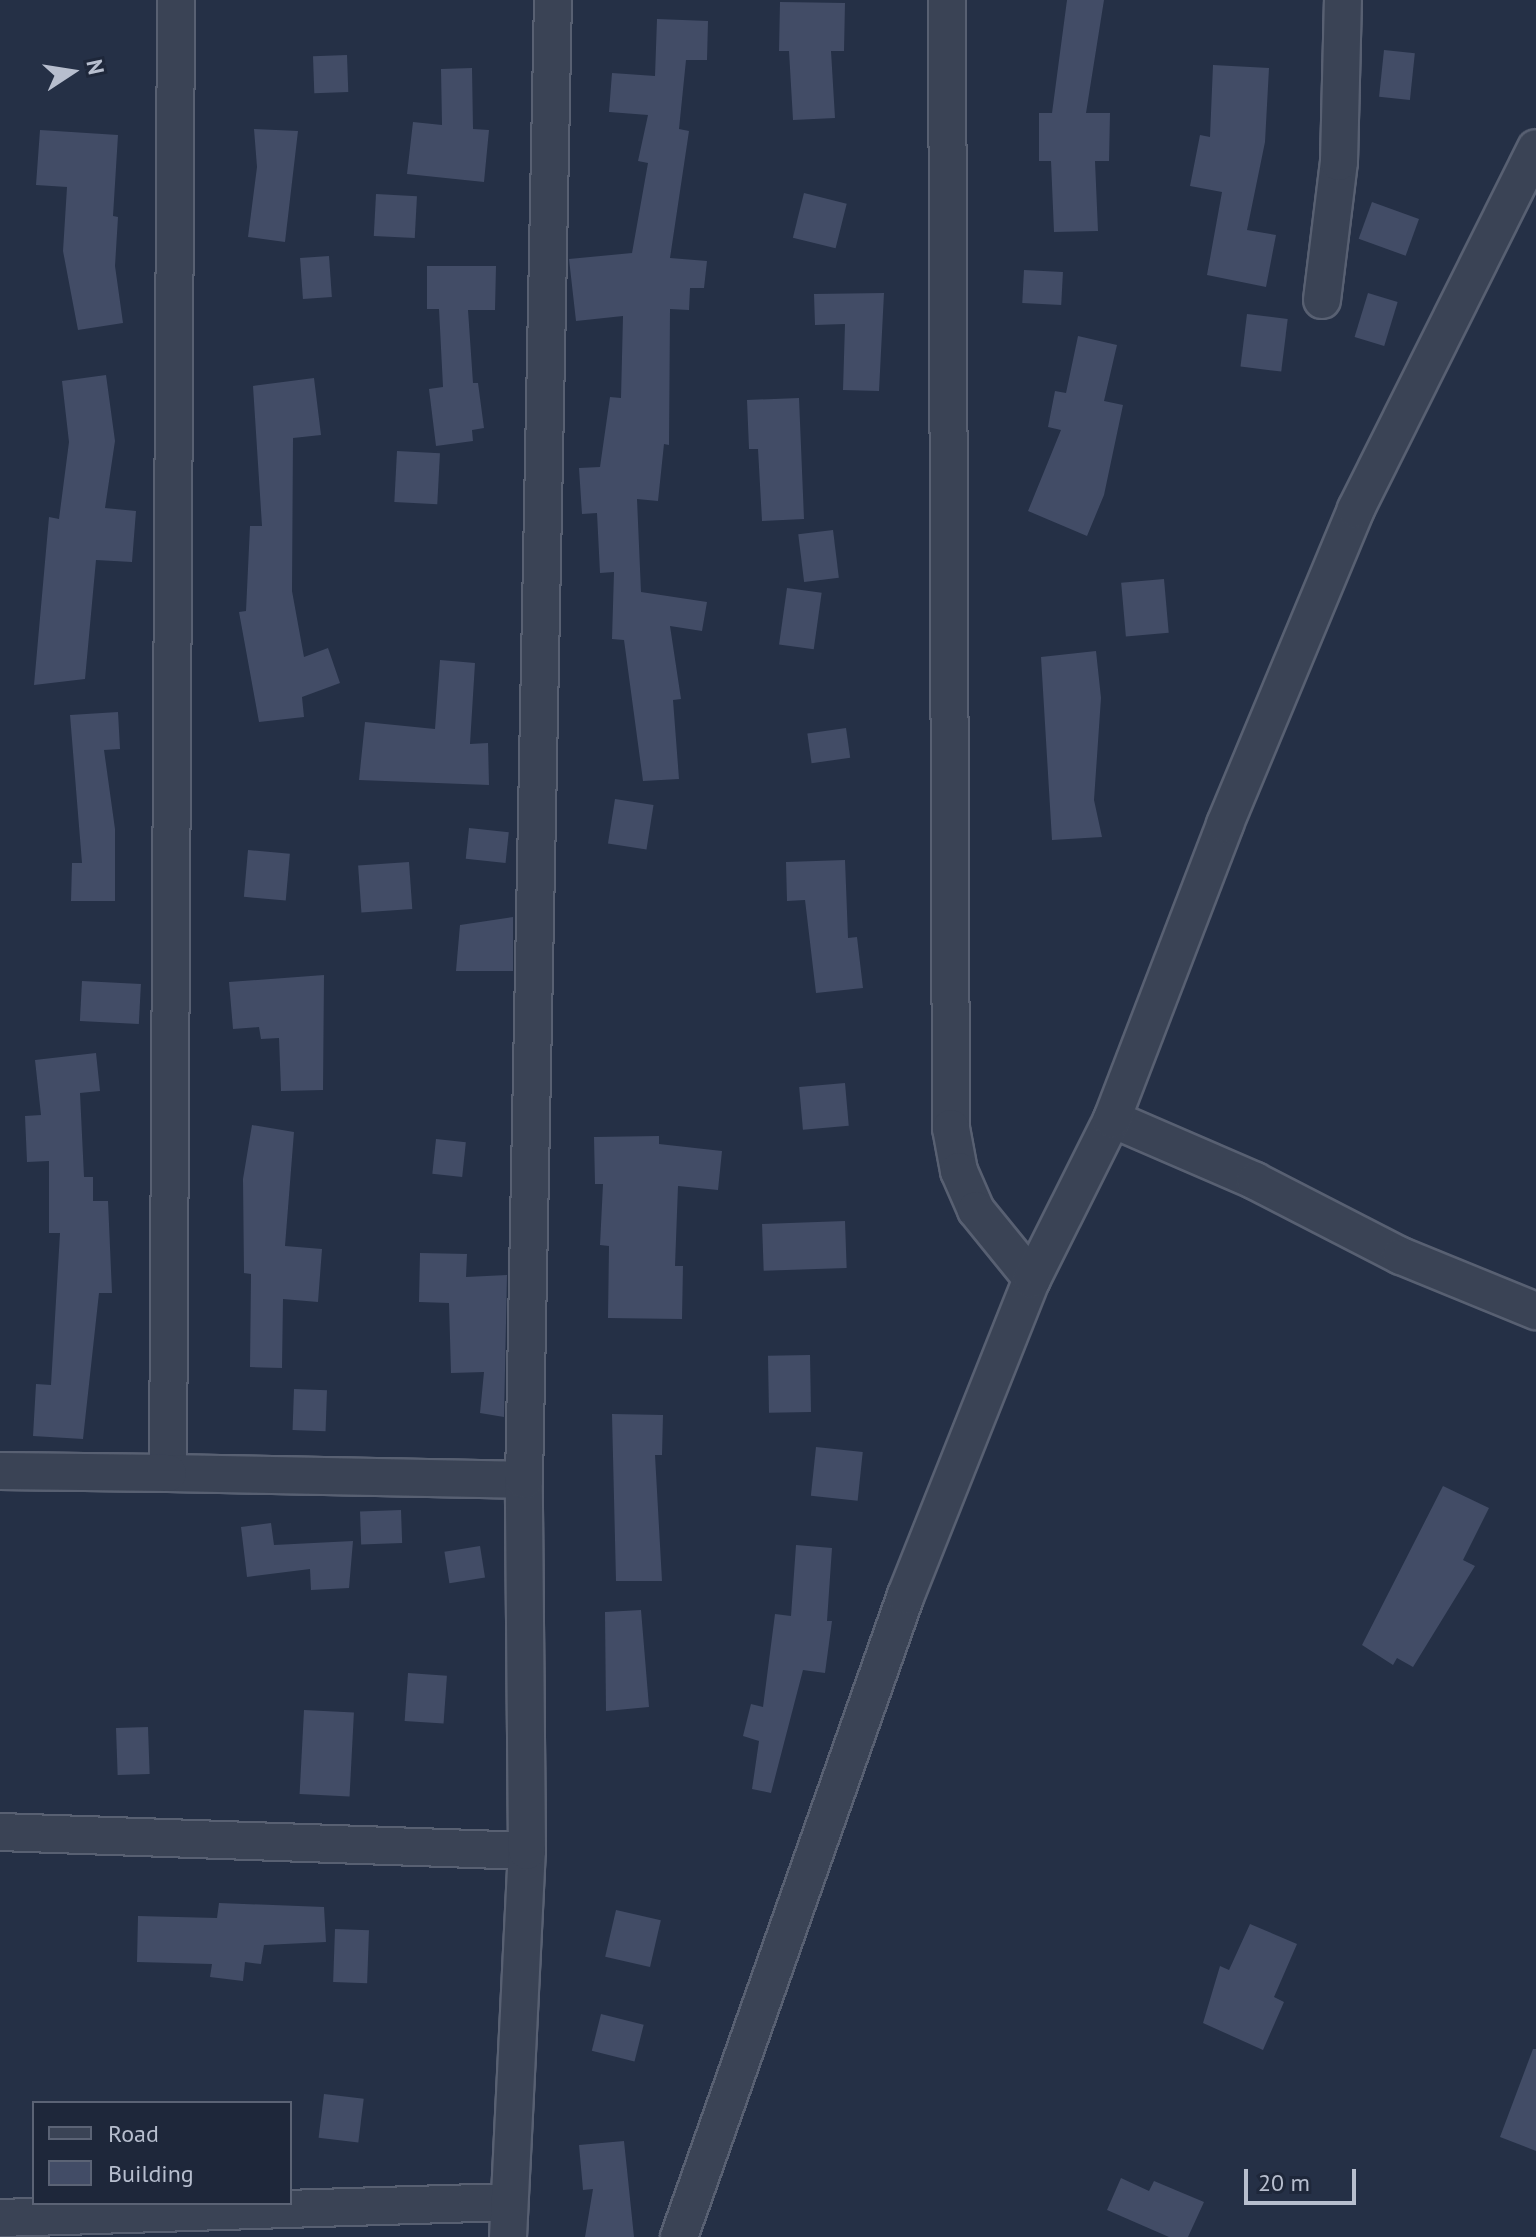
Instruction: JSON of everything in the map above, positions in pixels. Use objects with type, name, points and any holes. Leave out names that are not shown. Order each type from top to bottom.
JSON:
[{"type":"street","points":[[168,1473],[176,0]]},
{"type":"street","points":[[0,2218],[508,2220],[527,1851],[524,1480],[553,0]]},
{"type":"street","points":[[947,0],[951,1128],[959,1171],[976,1210],[1032,1279]]},
{"type":"street","points":[[1322,300],[1339,162],[1343,0]]},
{"type":"street","points":[[679,2237],[906,1595],[1032,1279],[1112,1119],[1225,824],[1356,509],[1536,148]]},
{"type":"street","points":[[1112,1119],[1255,1181],[1401,1256],[1536,1311]]},
{"type":"street","points":[[0,1471],[524,1480]]},
{"type":"street","points":[[0,1832],[527,1851]]},
{"type":"building","points":[[1067,0],[1104,0],[1086,113],[1110,113],[1109,161],[1095,161],[1098,231],[1054,232],[1051,161],[1039,161],[1039,113],[1052,113]]},
{"type":"building","points":[[780,2],[845,3],[844,51],[831,51],[835,118],[793,120],[789,51],[779,51]]},
{"type":"building","points":[[657,19],[708,21],[707,60],[686,60],[679,129],[689,131],[670,258],[707,261],[704,288],[690,288],[689,310],[670,309],[669,445],[664,444],[658,501],[637,499],[641,592],[707,602],[702,631],[670,626],[681,699],[673,700],[679,779],[643,781],[624,640],[612,639],[614,572],[600,573],[597,513],[582,514],[579,468],[600,467],[610,397],[621,398],[623,316],[576,321],[569,259],[632,253],[648,163],[638,161],[648,115],[609,112],[612,73],[655,76]]},
{"type":"building","points":[[1384,50],[1415,53],[1410,100],[1379,97]]},
{"type":"building","points":[[347,55],[348,92],[314,93],[313,56]]},
{"type":"building","points":[[1213,65],[1269,68],[1265,142],[1247,230],[1276,235],[1266,287],[1207,275],[1222,192],[1190,186],[1200,135],[1210,137]]},
{"type":"building","points":[[472,68],[473,129],[489,130],[484,182],[407,174],[413,122],[442,125],[441,69]]},
{"type":"building","points":[[254,129],[298,131],[285,242],[248,237],[257,167]]},
{"type":"building","points":[[40,130],[118,135],[113,216],[118,217],[115,266],[123,323],[78,330],[63,251],[67,187],[36,185]]},
{"type":"building","points":[[804,193],[847,204],[836,248],[793,238]]},
{"type":"building","points":[[376,194],[417,196],[415,238],[374,236]]},
{"type":"building","points":[[1372,202],[1419,219],[1406,256],[1359,239]]},
{"type":"building","points":[[329,256],[332,297],[303,299],[300,258]]},
{"type":"building","points":[[427,266],[496,266],[495,310],[468,310],[473,383],[478,383],[484,428],[472,430],[473,441],[436,446],[429,389],[443,387],[439,309],[427,309]]},
{"type":"building","points":[[1024,270],[1063,272],[1061,305],[1022,303]]},
{"type":"building","points":[[884,293],[879,391],[843,390],[845,324],[815,325],[814,294]]},
{"type":"building","points":[[1368,293],[1398,302],[1384,346],[1355,337]]},
{"type":"building","points":[[1247,314],[1288,319],[1281,372],[1241,367]]},
{"type":"building","points":[[1078,336],[1117,345],[1104,401],[1123,405],[1104,495],[1087,536],[1028,511],[1061,430],[1048,427],[1055,391],[1066,393]]},
{"type":"building","points":[[106,375],[115,441],[105,508],[136,511],[132,562],[96,560],[85,679],[34,685],[49,517],[59,519],[69,442],[62,381]]},
{"type":"building","points":[[314,378],[321,435],[293,438],[292,591],[304,657],[328,648],[340,683],[302,697],[304,717],[259,722],[239,612],[246,611],[250,526],[262,526],[253,386]]},
{"type":"building","points":[[799,398],[804,519],[762,521],[758,449],[749,449],[747,400]]},
{"type":"building","points":[[397,451],[440,453],[437,504],[394,502]]},
{"type":"building","points":[[833,530],[839,578],[804,582],[798,534]]},
{"type":"building","points":[[1164,579],[1169,633],[1126,637],[1121,583]]},
{"type":"building","points":[[787,588],[822,593],[814,649],[779,644]]},
{"type":"building","points":[[1096,651],[1101,698],[1094,800],[1102,837],[1052,840],[1041,657]]},
{"type":"building","points":[[440,660],[475,663],[470,744],[488,743],[489,785],[359,780],[365,722],[435,729]]},
{"type":"building","points":[[118,712],[120,749],[104,750],[115,829],[115,901],[71,901],[72,863],[82,863],[70,715]]},
{"type":"building","points":[[846,728],[850,758],[812,763],[807,733]]},
{"type":"building","points":[[615,799],[654,805],[646,850],[608,843]]},
{"type":"building","points":[[469,828],[509,832],[506,863],[466,859]]},
{"type":"building","points":[[248,850],[290,854],[286,900],[244,897]]},
{"type":"building","points":[[845,860],[848,938],[857,937],[863,988],[816,993],[805,900],[787,901],[786,862]]},
{"type":"building","points":[[409,862],[412,909],[361,912],[358,866]]},
{"type":"building","points":[[513,917],[513,971],[456,971],[460,925]]},
{"type":"building","points":[[324,975],[323,1090],[281,1091],[279,1038],[261,1039],[259,1027],[233,1029],[229,982]]},
{"type":"building","points":[[82,981],[141,984],[139,1024],[80,1021]]},
{"type":"building","points":[[96,1053],[100,1091],[80,1093],[84,1177],[93,1177],[93,1201],[108,1201],[112,1293],[99,1293],[83,1439],[33,1436],[36,1384],[51,1385],[60,1233],[49,1233],[49,1161],[27,1162],[25,1116],[41,1115],[35,1060]]},
{"type":"building","points":[[845,1083],[849,1126],[803,1130],[799,1087]]},
{"type":"building","points":[[252,1125],[294,1132],[285,1246],[322,1249],[318,1302],[283,1299],[282,1368],[250,1367],[251,1274],[244,1273],[243,1179]]},
{"type":"building","points":[[659,1136],[659,1144],[722,1151],[718,1190],[678,1186],[675,1266],[683,1266],[682,1319],[608,1318],[609,1246],[600,1245],[603,1184],[595,1184],[594,1137]]},
{"type":"building","points":[[436,1139],[466,1142],[462,1177],[432,1174]]},
{"type":"building","points":[[845,1221],[847,1268],[764,1271],[762,1224]]},
{"type":"building","points":[[420,1253],[467,1254],[466,1277],[507,1275],[504,1417],[480,1413],[484,1372],[451,1373],[449,1303],[419,1302]]},
{"type":"building","points":[[810,1355],[811,1412],[769,1413],[768,1356]]},
{"type":"building","points":[[294,1389],[327,1390],[326,1431],[293,1430]]},
{"type":"building","points":[[612,1414],[663,1415],[662,1455],[655,1455],[662,1581],[616,1581]]},
{"type":"building","points":[[816,1447],[863,1452],[858,1501],[811,1496]]},
{"type":"building","points":[[1443,1486],[1489,1508],[1463,1560],[1475,1566],[1413,1667],[1397,1658],[1393,1665],[1362,1645]]},
{"type":"building","points":[[401,1510],[402,1543],[361,1544],[360,1511]]},
{"type":"building","points":[[271,1523],[274,1545],[353,1541],[349,1588],[311,1590],[310,1569],[247,1577],[241,1527]]},
{"type":"building","points":[[796,1545],[832,1548],[827,1621],[832,1621],[825,1673],[803,1670],[771,1793],[752,1789],[759,1741],[743,1736],[751,1704],[763,1707],[775,1614],[791,1616]]},
{"type":"building","points":[[480,1546],[485,1578],[449,1583],[444,1552]]},
{"type":"building","points":[[641,1610],[649,1707],[606,1711],[605,1612]]},
{"type":"building","points":[[408,1673],[447,1676],[444,1724],[405,1721]]},
{"type":"building","points":[[304,1710],[354,1713],[350,1797],[300,1794]]},
{"type":"building","points":[[148,1727],[150,1774],[118,1775],[116,1728]]},
{"type":"building","points":[[219,1903],[324,1907],[326,1942],[264,1945],[261,1964],[245,1962],[243,1981],[210,1977],[212,1964],[137,1962],[138,1916],[217,1918]]},
{"type":"building","points":[[616,1910],[661,1920],[650,1967],[605,1957]]},
{"type":"building","points":[[1250,1924],[1297,1944],[1274,1997],[1284,2002],[1263,2050],[1203,2023],[1220,1966],[1229,1970]]},
{"type":"building","points":[[335,1929],[369,1930],[367,1983],[333,1982]]},
{"type":"building","points":[[601,2014],[644,2025],[634,2062],[592,2051]]},
{"type":"building","points":[[1533,2049],[1536,2049],[1536,2151],[1500,2137]]},
{"type":"building","points":[[324,2094],[364,2099],[358,2143],[319,2138]]},
{"type":"building","points":[[624,2141],[634,2237],[585,2237],[593,2189],[583,2190],[579,2145]]},
{"type":"building","points":[[1121,2178],[1149,2191],[1154,2181],[1204,2202],[1188,2237],[1169,2237],[1107,2210]]}]
